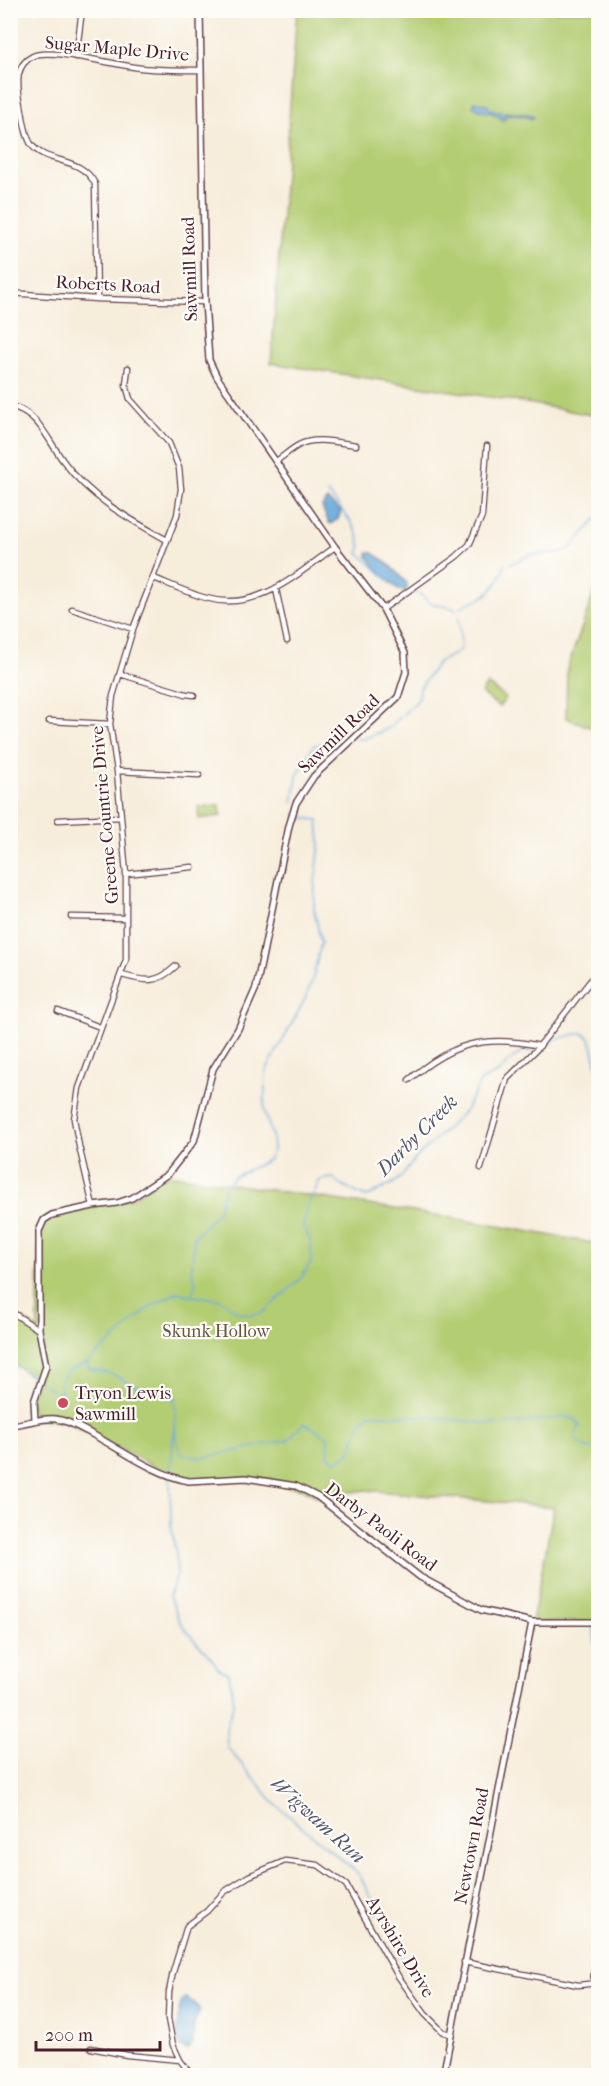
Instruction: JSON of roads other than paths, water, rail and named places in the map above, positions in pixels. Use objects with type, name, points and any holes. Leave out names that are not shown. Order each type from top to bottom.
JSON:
[{"type":"street","points":[[76,57],[82,10]]},
{"type":"street","name":"Sawmill Road","points":[[35,1420],[33,1407],[35,1395],[46,1366],[39,1330],[39,1231],[45,1220],[52,1215],[132,1198],[168,1174],[194,1141],[213,1069],[238,1029],[255,988],[289,826],[296,803],[314,776],[398,697],[406,672],[405,653],[383,609],[335,547],[211,366],[208,355],[205,302],[200,10]]},
{"type":"street","name":"Sugar Maple Drive","points":[[97,299],[95,184],[88,172],[46,154],[31,144],[17,85],[20,69],[34,55],[45,54],[141,68],[200,70]]},
{"type":"street","name":"Roberts Road","points":[[10,293],[97,299],[205,302]]},
{"type":"street","name":"Greene Countrie Drive","points":[[93,1206],[74,1119],[79,1088],[126,960],[126,874],[117,771],[110,724],[113,696],[133,629],[154,578],[180,497],[179,468],[173,450],[164,435],[130,399],[126,385],[128,368]]},
{"type":"street","points":[[10,406],[27,413],[40,424],[62,460],[98,498],[167,540]]},
{"type":"street","points":[[276,461],[300,444],[309,442],[356,445]]},
{"type":"street","points":[[383,609],[456,557],[469,545],[482,516],[487,446]]},
{"type":"street","points":[[154,578],[206,598],[224,601],[248,599],[276,589],[335,547]]},
{"type":"street","points":[[276,589],[287,640]]},
{"type":"street","points":[[72,609],[133,629]]},
{"type":"street","points":[[120,674],[194,695]]},
{"type":"street","points":[[49,721],[110,724]]},
{"type":"street","points":[[117,771],[199,775]]},
{"type":"street","points":[[58,820],[120,817]]},
{"type":"street","points":[[126,874],[192,867]]},
{"type":"street","points":[[71,917],[126,918]]},
{"type":"street","points":[[122,975],[141,981],[153,980],[161,978],[176,966]]},
{"type":"street","points":[[481,1168],[507,1079],[539,1047],[598,974]]},
{"type":"street","points":[[58,1011],[100,1027]]},
{"type":"street","points":[[409,1080],[429,1062],[448,1052],[489,1040],[515,1040],[539,1047]]},
{"type":"street","points":[[10,1311],[39,1330]]},
{"type":"street","name":"Darby Paoli Road","points":[[10,1425],[35,1420],[65,1421],[164,1474],[180,1480],[246,1479],[303,1489],[318,1497],[420,1577],[481,1610],[532,1622],[598,1622]]},
{"type":"street","name":"Newtown Road","points":[[443,2076],[532,1622]]},
{"type":"street","name":"Ayrshire Drive","points":[[192,2076],[180,2060],[169,2031],[168,2003],[173,1972],[187,1926],[207,1911],[224,1892],[249,1876],[285,1861],[318,1865],[346,1886],[398,1976],[425,2014],[443,2032],[450,2034]]},
{"type":"street","points":[[464,1962],[578,1984],[596,1983],[594,1971],[598,1965]]},
{"type":"street","points":[[91,2048],[180,2060]]},
{"type":"water","points":[[475,101],[500,112],[529,114],[534,117],[531,119],[524,116],[507,115],[503,120],[495,114],[473,106]]},
{"type":"water","points":[[327,500],[341,511],[338,519],[331,524],[322,507]]},
{"type":"water","points":[[371,552],[386,562],[407,583],[407,590],[402,591],[392,585],[368,557],[368,553]]},
{"type":"water","points":[[185,1998],[195,2003],[200,2011],[194,2024],[193,2044],[187,2050],[180,2047],[177,2029],[178,2014]]},
{"type":"waterway","points":[[328,493],[356,530],[359,538],[359,553],[388,580]]},
{"type":"waterway","points":[[510,564],[530,555],[570,549],[598,517]]},
{"type":"waterway","points":[[460,609],[492,590],[505,565]]},
{"type":"waterway","points":[[411,591],[421,595],[430,603],[456,609]]},
{"type":"waterway","points":[[356,739],[363,739],[389,728],[418,700],[420,688],[438,662],[455,654],[461,648],[459,616]]},
{"type":"waterway","points":[[293,803],[297,776],[314,745],[348,741]]},
{"type":"waterway","points":[[191,1296],[196,1283],[192,1272],[194,1237],[217,1213],[225,1187],[234,1177],[268,1160],[273,1151],[272,1136],[264,1110],[266,1071],[305,999],[313,978],[321,943],[314,909],[320,844],[318,820],[297,817],[296,813]]},
{"type":"waterway","name":"Darby Creek","points":[[537,1051],[542,1050],[555,1039],[582,1033],[590,1038],[598,1069]]},
{"type":"waterway","name":"Darby Creek","points":[[44,1384],[56,1393],[61,1393],[60,1384],[67,1371],[87,1363],[150,1307],[178,1292],[191,1296],[220,1299],[239,1313],[251,1315],[264,1312],[301,1278],[311,1262],[311,1242],[303,1227],[307,1207],[320,1180],[333,1178],[342,1186],[366,1197],[394,1183],[415,1159],[464,1112],[481,1081],[499,1072],[523,1051],[532,1051]]},
{"type":"waterway","points":[[10,1292],[12,1298],[10,1305]]},
{"type":"waterway","name":"Darby Creek","points":[[10,1362],[40,1381]]},
{"type":"waterway","points":[[87,1364],[89,1369],[112,1374],[136,1386],[175,1400],[176,1435],[179,1449],[183,1455],[201,1458],[288,1440],[304,1423],[327,1436],[328,1456],[336,1461],[350,1451],[359,1426],[369,1414],[430,1417],[503,1425],[566,1417],[575,1419],[580,1425],[574,1439],[586,1448],[598,1449]]},
{"type":"waterway","name":"Wigwam Run","points":[[170,1474],[174,1431]]},
{"type":"waterway","name":"Wigwam Run","points":[[170,1478],[171,1524],[177,1574],[169,1596],[180,1622],[219,1669],[229,1674],[234,1702],[226,1729],[227,1747],[276,1805],[359,1874],[408,1972]]},
{"type":"waterway","points":[[593,1619],[598,1612]]},
{"type":"waterway","points":[[593,1623],[598,1667]]},
{"type":"place","name":"Tryon Lewis Sawmill","points":[[63,1403]]},
{"type":"park label","name":"Skunk Hollow","points":[[216,1331]]}]
